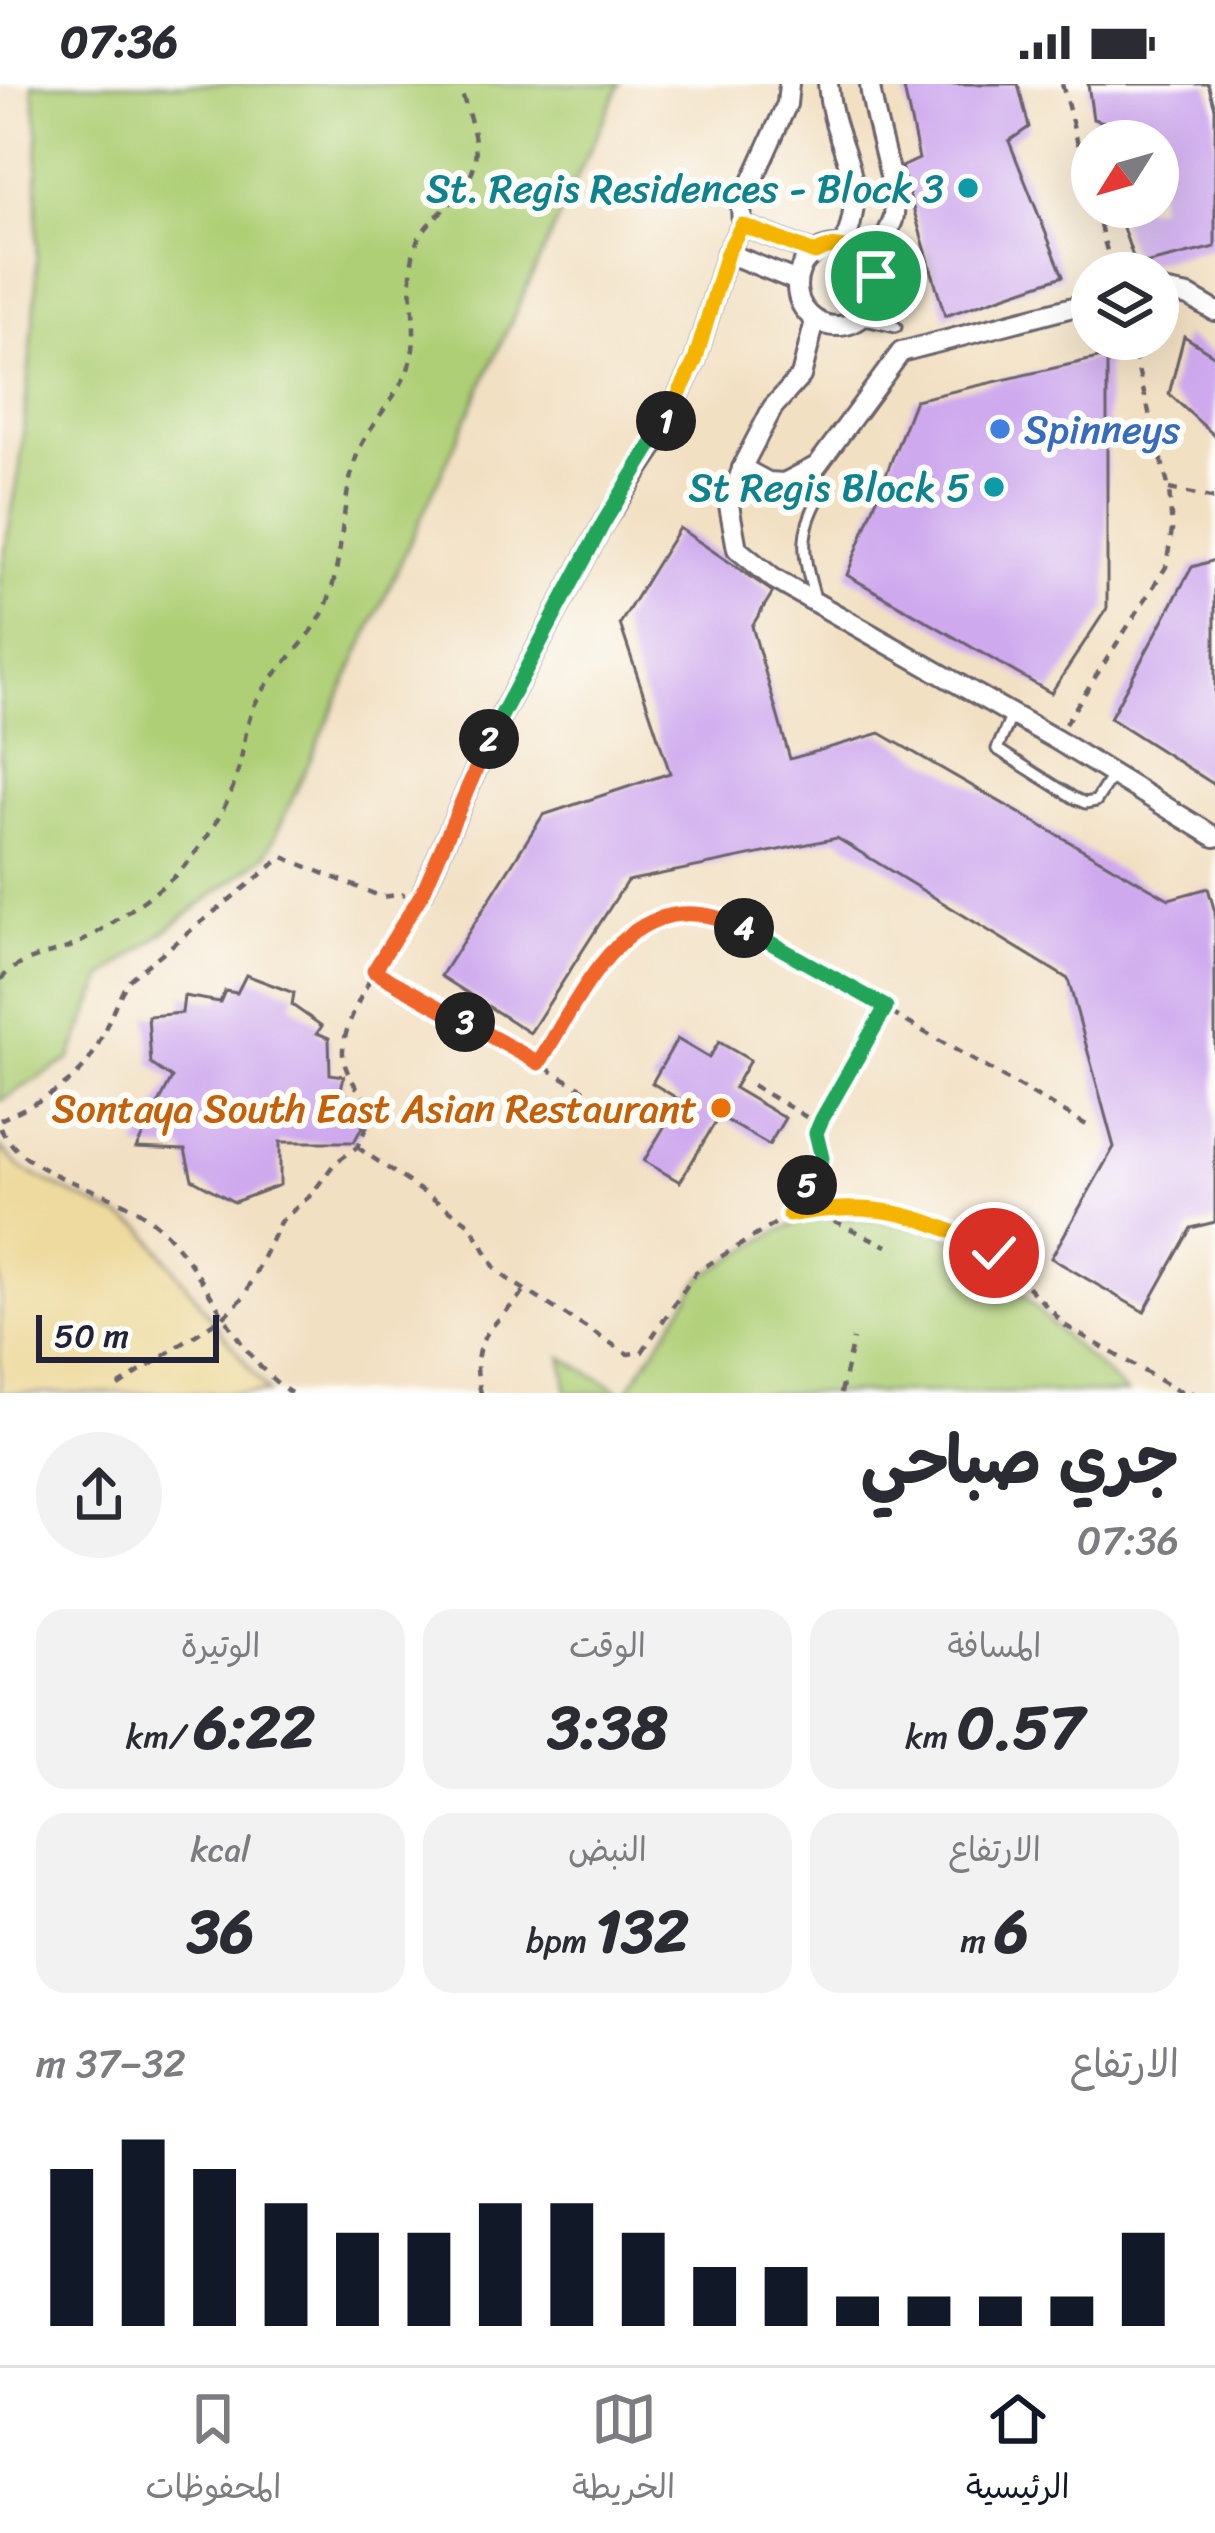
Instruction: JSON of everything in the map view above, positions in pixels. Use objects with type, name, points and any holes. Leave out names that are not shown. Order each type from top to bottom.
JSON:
[{"type":"street","points":[[423,892],[490,737],[604,522],[652,448],[695,361],[727,253],[742,225],[741,206],[787,104],[789,84]]},
{"type":"street","points":[[828,84],[839,139],[855,182],[855,218],[843,247]]},
{"type":"street","points":[[870,84],[876,129],[891,175],[895,216],[871,264]]},
{"type":"street","points":[[742,225],[815,253]]},
{"type":"street","points":[[843,247],[871,264],[877,287],[875,300],[861,319],[838,327],[815,321],[800,304],[797,281],[806,260],[815,253],[843,247]]},
{"type":"street","points":[[727,253],[797,281]]},
{"type":"street","points":[[1179,294],[1215,311]]},
{"type":"street","points":[[742,469],[768,482],[784,483],[818,466],[901,352],[1071,307]]},
{"type":"street","points":[[815,321],[802,376],[773,407],[729,505],[737,549],[774,579],[1215,836]]},
{"type":"lane","points":[[861,319],[896,326]]},
{"type":"lane","points":[[816,604],[803,539],[808,514],[825,488]]},
{"type":"lane","points":[[1012,715],[997,749],[1074,798],[1096,801],[1114,774]]},
{"type":"path","points":[[0,980],[31,956],[89,938],[152,895],[179,872],[227,803],[254,706],[324,611],[357,456],[410,364],[414,332],[408,285],[415,246],[430,221],[460,196],[473,171],[477,138],[460,84]]},
{"type":"path","points":[[1062,84],[1072,120]]},
{"type":"path","points":[[1055,739],[1166,567],[1172,530],[1169,489],[1135,360]]},
{"type":"path","points":[[1169,489],[1215,499]]},
{"type":"path","points":[[291,1393],[276,1383],[158,1226],[129,1204],[31,1164],[8,1143],[0,1124],[74,1077],[88,1062],[116,999],[131,978],[283,857],[382,897],[423,892]]},
{"type":"path","points":[[118,1386],[244,1298],[280,1222],[311,1195],[334,1164],[357,1147],[374,1111],[346,1070],[342,1050],[374,971],[423,892]]},
{"type":"path","points":[[539,1063],[609,951],[629,932],[662,917],[695,913],[738,925],[1090,1127]]},
{"type":"path","points":[[374,971],[649,1126]]},
{"type":"path","points":[[789,1215],[822,1158],[817,1146],[820,1125],[886,1007]]},
{"type":"path","points":[[752,1085],[820,1125]]},
{"type":"path","points":[[357,1147],[470,1224],[495,1268],[525,1291],[628,1354],[642,1352],[696,1272],[789,1215],[822,1208],[871,1208],[946,1226],[994,1253],[1066,1326],[1178,1390],[1193,1393]]},
{"type":"path","points":[[822,1208],[828,1218],[886,1246]]},
{"type":"path","points":[[481,1393],[474,1370],[476,1349],[525,1291]]},
{"type":"path","points":[[842,1393],[854,1339]]},
{"type":"green space","points":[[32,84],[620,84],[267,854],[103,978],[70,1059],[0,1101],[0,578],[20,467],[36,294],[38,129]]},
{"type":"green space","points":[[806,1219],[913,1226],[938,1232],[971,1249],[1127,1393],[626,1393],[702,1277],[776,1232]]},
{"type":"green space","points":[[562,1357],[623,1393],[567,1393]]},
{"type":"sand","points":[[0,1147],[23,1170],[143,1228],[268,1393],[0,1393]]},
{"type":"building","name":"St. Regis Residences - Block 3","points":[[903,84],[1018,84],[1029,127],[1009,141],[1063,276],[945,316],[901,167],[919,159]]},
{"type":"building","points":[[1088,84],[1208,84],[1215,108],[1215,247],[1179,256],[1179,252],[1131,252],[1123,228],[1179,228],[1179,120],[1093,119]]},
{"type":"building","points":[[1184,336],[1215,356],[1215,436],[1169,394]]},
{"type":"building","name":"St Regis Block 5","points":[[1107,360],[1107,608],[1051,693],[847,575],[915,400]]},
{"type":"building","points":[[679,528],[773,592],[752,626],[790,759],[880,733],[1169,899],[1208,888],[1215,912],[1215,1222],[1191,1228],[1144,1312],[1051,1258],[1114,1147],[1068,979],[837,838],[627,881],[530,1033],[441,976],[543,815],[670,773],[620,624]]},
{"type":"building","points":[[1215,560],[1215,785],[1110,718],[1192,567]]},
{"type":"building","points":[[246,975],[294,993],[292,1005],[322,1026],[317,1033],[329,1038],[330,1074],[344,1076],[341,1089],[367,1118],[354,1142],[280,1142],[280,1185],[234,1202],[192,1179],[185,1150],[136,1148],[172,1078],[151,1064],[148,1016],[182,1013],[184,996],[220,1002],[225,991],[237,993]]},
{"type":"building","name":"Sontaya South East Asian Restaurant","points":[[677,1039],[709,1058],[719,1042],[750,1060],[734,1088],[785,1118],[769,1145],[719,1116],[680,1182],[644,1161],[680,1100],[652,1083]]},
{"type":"place","name":"St. Regis Residences - Block 3","points":[[968,188]]},
{"type":"place","name":"Spinneys","points":[[1000,429]]},
{"type":"place","name":"St Regis Block 5","points":[[994,487]]},
{"type":"place","name":"Sontaya South East Asian Restaurant","points":[[721,1108]]},
{"type":"route","points":[[876,276],[871,264],[854,250],[833,246],[815,253],[742,225],[727,253],[695,361],[652,448],[604,522],[490,737],[423,892],[374,971],[539,1063],[609,951],[629,932],[662,917],[695,913],[738,925],[886,1007],[822,1119],[816,1133],[822,1158],[789,1215],[822,1208],[904,1213],[946,1226],[994,1253]]}]
